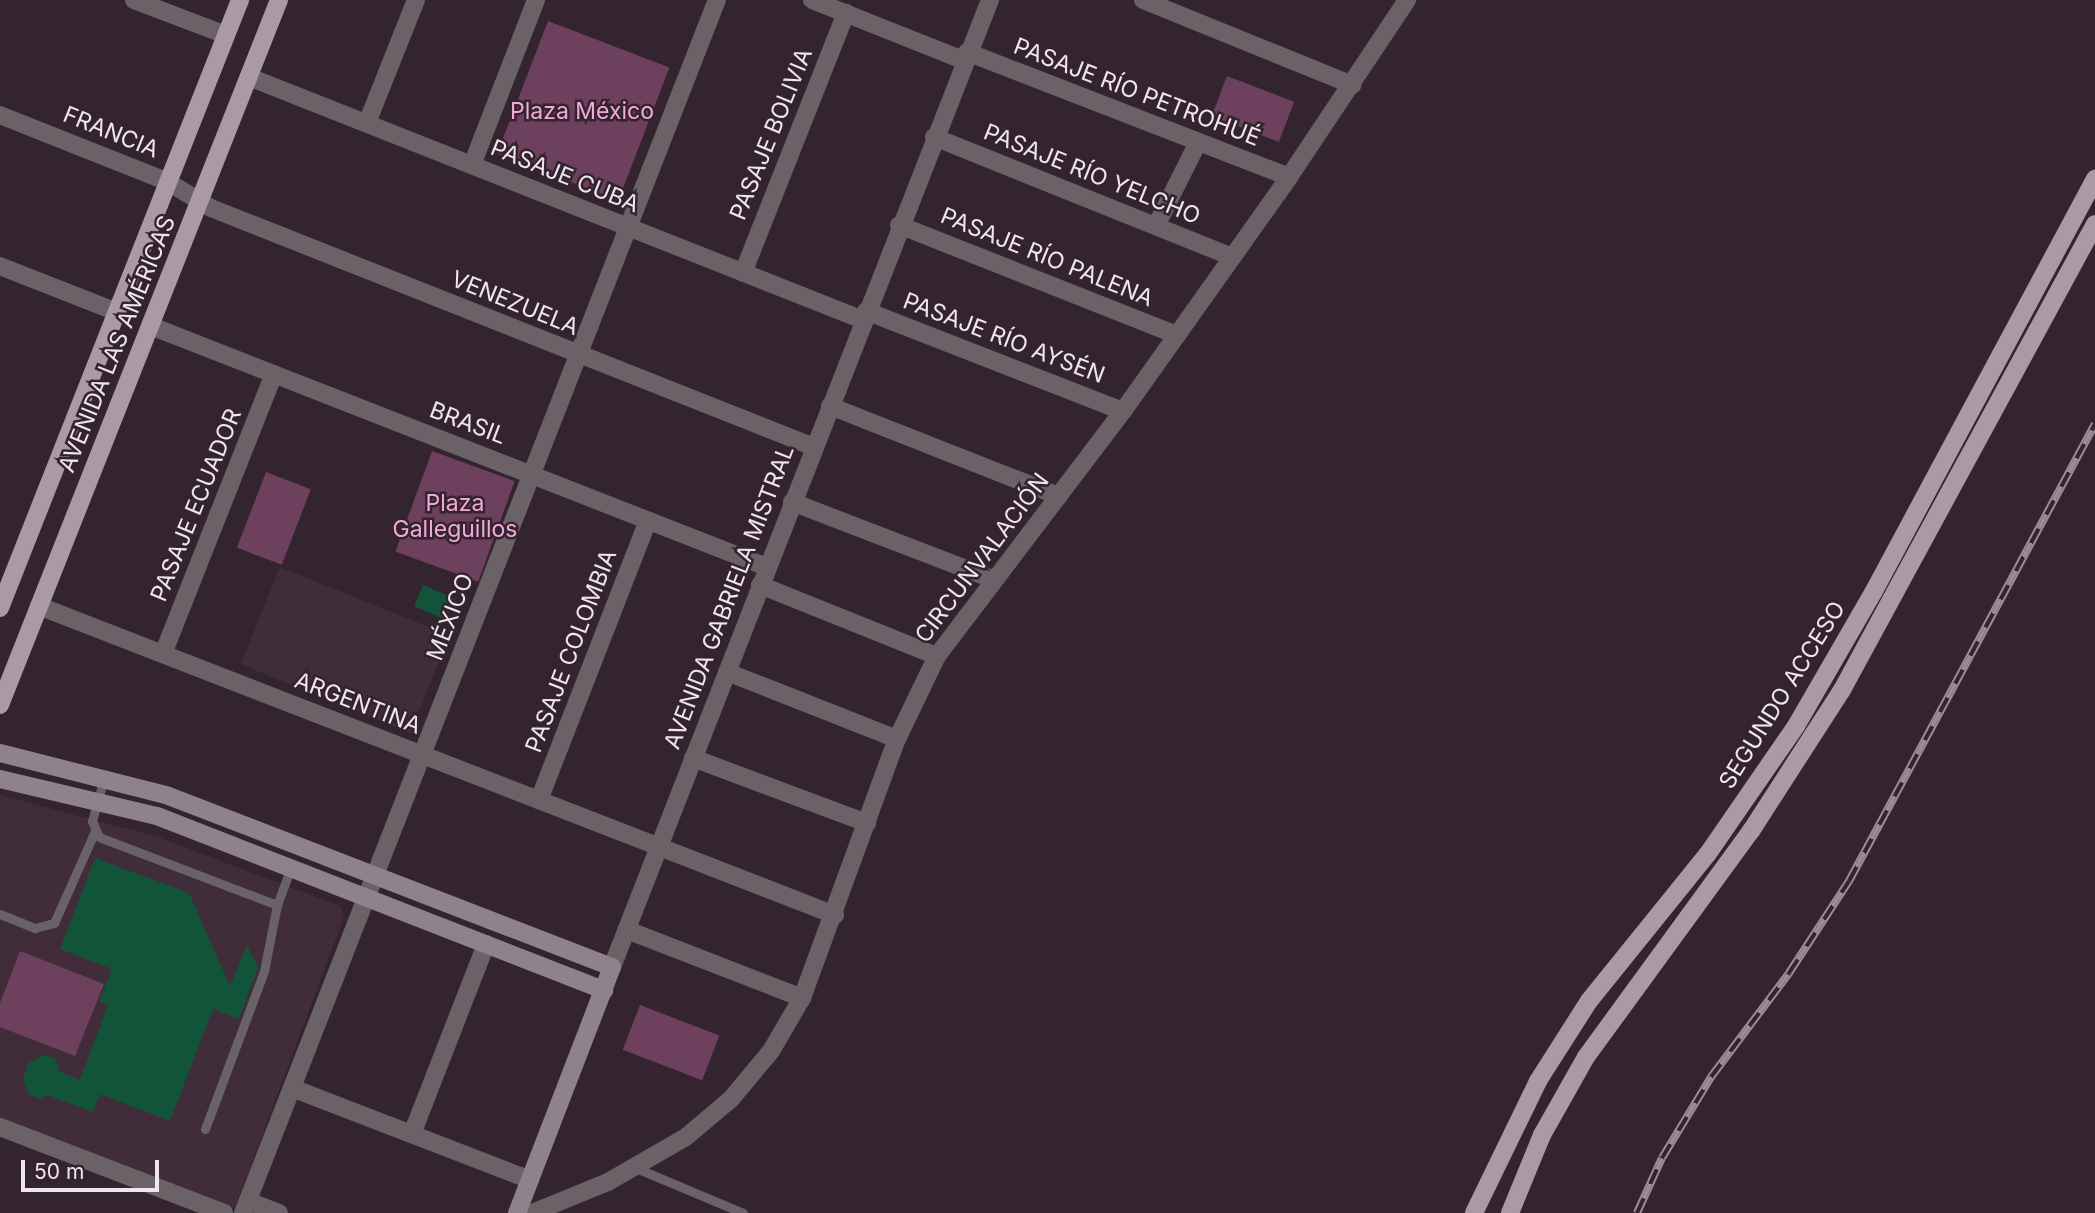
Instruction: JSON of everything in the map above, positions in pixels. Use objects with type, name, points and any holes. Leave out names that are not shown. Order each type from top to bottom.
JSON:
[{"type":"main road","name":"AVENIDA LAS AMÉRICAS","points":[[0,607],[240,0]]},
{"type":"main road","name":"AVENIDA LAS AMÉRICAS","points":[[0,705],[279,0]]},
{"type":"main road","name":"SEGUNDO ACCESO","points":[[1474,1213],[1538,1081],[1582,1011],[1714,846],[1808,706],[2095,179]]},
{"type":"main road","name":"SEGUNDO ACCESO","points":[[1510,1213],[1542,1135],[1586,1057],[1751,831],[1836,700],[2095,224]]},
{"type":"street","points":[[134,0],[226,35]]},
{"type":"street","points":[[367,123],[416,0]]},
{"type":"street","points":[[472,165],[536,0]]},
{"type":"street","name":"MÉXICO","points":[[246,1207],[717,0]]},
{"type":"street","name":"PASAJE RÍO PETROHUÉ","points":[[812,0],[1289,177]]},
{"type":"street","name":"AVENIDA GABRIELA MISTRAL","points":[[517,1213],[864,315],[965,56],[990,0]]},
{"type":"street","points":[[1143,0],[1352,85]]},
{"type":"street","name":"CIRCUNVALACIÓN","points":[[532,1213],[636,1168],[686,1137],[731,1099],[771,1051],[802,998],[835,915],[897,739],[937,656],[1123,411],[1289,177],[1407,0]]},
{"type":"street","name":"PASAJE BOLIVIA","points":[[743,273],[846,13]]},
{"type":"street","name":"PASAJE CUBA","points":[[249,77],[743,273],[864,315]]},
{"type":"street","name":"FRANCIA","points":[[0,115],[168,182],[199,203]]},
{"type":"street","name":"PASAJE RÍO YELCHO","points":[[934,137],[1232,257]]},
{"type":"street","points":[[1156,226],[1198,142]]},
{"type":"street","name":"VENEZUELA","points":[[199,203],[814,447]]},
{"type":"street","name":"PASAJE RÍO PALENA","points":[[900,225],[1177,335]]},
{"type":"street","points":[[0,266],[117,312]]},
{"type":"street","name":"PASAJE RÍO AYSÉN","points":[[864,315],[1123,411]]},
{"type":"street","name":"BRASIL","points":[[151,326],[767,567]]},
{"type":"street","name":"PASAJE ECUADOR","points":[[163,654],[274,374]]},
{"type":"street","points":[[830,406],[1059,496]]},
{"type":"street","points":[[792,502],[993,579]]},
{"type":"street","name":"PASAJE COLOMBIA","points":[[539,800],[648,520]]},
{"type":"street","points":[[760,585],[937,656]]},
{"type":"street","name":"ARGENTINA","points":[[39,606],[835,915]]},
{"type":"street","points":[[727,672],[897,739]]},
{"type":"street","points":[[0,753],[166,795],[612,967]]},
{"type":"street","points":[[693,758],[867,823]]},
{"type":"street","points":[[0,779],[157,816],[604,990]]},
{"type":"street","points":[[627,930],[802,998]]},
{"type":"street","points":[[412,1134],[486,944]]},
{"type":"street","points":[[292,1088],[530,1180]]},
{"type":"street","points":[[0,1127],[224,1213]]},
{"type":"street","points":[[246,1207],[279,1213]]},
{"type":"lane","points":[[0,914],[35,928],[54,923],[94,831],[104,778]]},
{"type":"lane","points":[[94,831],[105,841],[277,905]]},
{"type":"lane","points":[[205,1129],[264,971],[277,905],[291,867]]},
{"type":"lane","points":[[636,1168],[743,1213]]},
{"type":"shaded area","points":[[280,567],[450,636],[410,733],[241,664]]},
{"type":"shaded area","points":[[0,795],[158,837],[340,906],[344,917],[235,1208],[0,1120]]},
{"type":"green space","name":"Plaza México","points":[[548,21],[669,68],[618,200],[497,154]]},
{"type":"green space","points":[[1227,76],[1294,102],[1279,142],[1212,116]]},
{"type":"green space","name":"Plaza Galleguillos","points":[[432,451],[515,481],[478,582],[395,552]]},
{"type":"green space","points":[[266,472],[311,489],[282,565],[237,548]]},
{"type":"green space","points":[[20,951],[104,984],[75,1056],[0,1027],[0,1003]]},
{"type":"green space","points":[[640,1005],[719,1035],[702,1080],[623,1050]]},
{"type":"building","points":[[423,585],[454,598],[445,619],[414,606]]},
{"type":"building","points":[[95,858],[189,893],[230,986],[247,945],[258,967],[239,1019],[213,1009],[170,1121],[100,1094],[93,1112],[47,1095],[40,1099],[29,1094],[23,1080],[28,1063],[44,1055],[56,1059],[59,1071],[80,1080],[108,1005],[99,1001],[112,969],[60,949]]},
{"type":"railway","points":[[1637,1213],[1662,1158],[1711,1077],[1789,973],[1849,881],[2095,424]]}]
